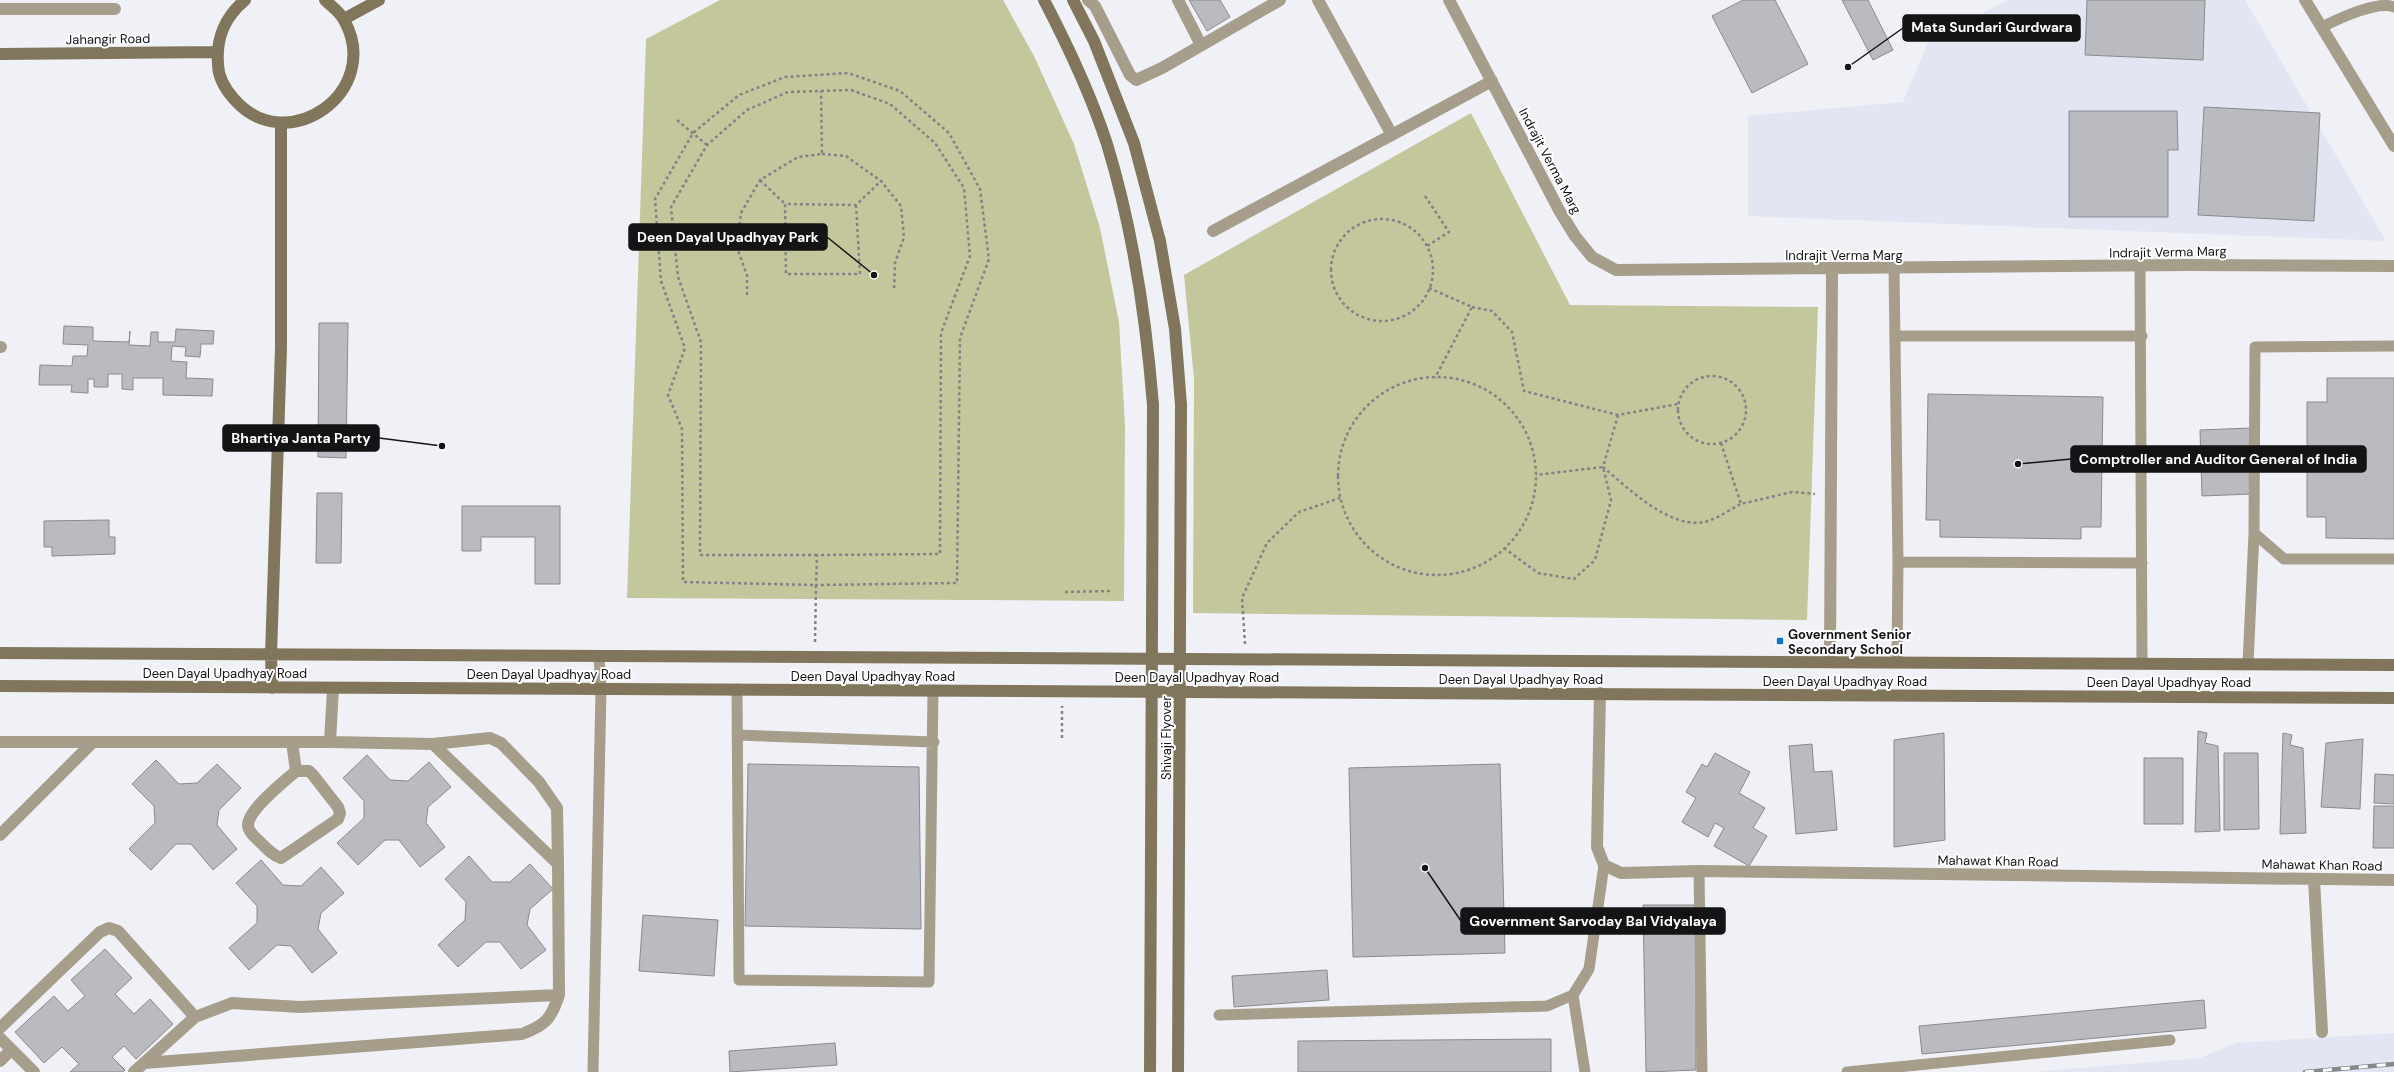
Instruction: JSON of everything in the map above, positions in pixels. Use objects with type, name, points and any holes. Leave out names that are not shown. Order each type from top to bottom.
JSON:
[{"type":"main road","points":[[245,0],[232,11],[222,28],[217,52],[218,67],[226,90],[242,108],[258,117],[281,123],[302,121],[320,113],[338,98],[350,77],[353,65],[353,41],[344,19],[325,0]]},
{"type":"main road","points":[[344,19],[379,0]]},
{"type":"main road","name":"Shivaji Flyover","points":[[1044,0],[1066,41],[1106,144],[1132,242],[1147,329],[1153,405],[1150,1072]]},
{"type":"main road","name":"Shivaji Flyover","points":[[1073,0],[1094,41],[1134,143],[1160,242],[1175,329],[1181,405],[1178,1072]]},
{"type":"main road","name":"Jahangir Road","points":[[0,54],[217,52]]},
{"type":"main road","points":[[272,688],[271,655],[281,348],[281,123]]},
{"type":"main road","name":"Deen Dayal Upadhyay Road","points":[[0,653],[1897,661],[2394,665]]},
{"type":"main road","name":"Deen Dayal Upadhyay Road","points":[[0,686],[2394,698]]},
{"type":"street","points":[[1088,0],[1094,6],[1130,75],[1136,80],[1162,68],[1280,0]]},
{"type":"street","points":[[1178,0],[1201,45]]},
{"type":"street","points":[[1318,0],[1392,135]]},
{"type":"street","name":"Indrajit Verma Marg","points":[[1449,0],[1559,210],[1575,236],[1592,257],[1616,270],[2140,266],[2394,266]]},
{"type":"street","points":[[2306,0],[2394,146]]},
{"type":"street","points":[[0,9],[115,9]]},
{"type":"street","points":[[1213,231],[1492,81]]},
{"type":"street","points":[[1830,661],[1832,269]]},
{"type":"street","points":[[330,742],[333,688]]},
{"type":"street","points":[[1600,693],[1597,847],[1604,865]]},
{"type":"street","points":[[0,742],[330,742],[433,744],[490,738],[501,743],[539,782],[557,808],[559,995],[553,1015],[539,1027],[522,1034],[144,1063]]},
{"type":"street","points":[[0,835],[93,742]]},
{"type":"street","points":[[292,742],[296,771]]},
{"type":"street","points":[[433,744],[558,864]]},
{"type":"street","points":[[296,771],[309,771],[314,775],[338,807],[340,813],[338,819],[281,858],[274,856],[251,833],[248,827],[249,820],[266,798],[296,771]]},
{"type":"street","name":"Mahawat Khan Road","points":[[1604,865],[1621,873],[1699,871],[2394,880]]},
{"type":"street","points":[[2314,879],[2322,1032]]},
{"type":"street","points":[[0,1028],[100,932],[109,928],[118,931],[195,1017]]},
{"type":"street","points":[[134,1072],[195,1017],[232,1003],[300,1007],[559,995]]},
{"type":"street","points":[[0,1038],[34,1072]]},
{"type":"street","points":[[0,1061],[11,1050]]},
{"type":"lane","points":[[2322,27],[2368,4],[2382,2],[2393,5]]},
{"type":"lane","points":[[2140,266],[2142,336],[2142,663]]},
{"type":"lane","points":[[1894,269],[1898,562],[1897,661]]},
{"type":"lane","points":[[1895,336],[2142,336]]},
{"type":"lane","points":[[2248,664],[2254,533],[2255,347],[2394,346]]},
{"type":"lane","points":[[2254,533],[2284,559],[2394,559]]},
{"type":"lane","points":[[1898,562],[2142,563]]},
{"type":"lane","points":[[593,1072],[601,689],[599,656]]},
{"type":"lane","points":[[737,689],[739,980],[929,982],[934,742],[933,690]]},
{"type":"lane","points":[[737,735],[934,742]]},
{"type":"lane","points":[[1219,1015],[1547,1006],[1573,995],[1589,969],[1604,865]]},
{"type":"lane","points":[[1699,871],[1702,1072]]},
{"type":"lane","points":[[1573,995],[1585,1072]]},
{"type":"lane","points":[[1847,1072],[2170,1040]]},
{"type":"path","points":[[848,73],[900,91],[949,133],[980,189],[989,259],[960,338],[957,583],[816,585],[682,582],[682,430],[668,394],[685,348],[661,281],[655,199],[694,133],[739,95],[785,77],[848,73]]},
{"type":"path","points":[[851,90],[890,104],[935,143],[964,188],[970,256],[941,333],[940,554],[817,556],[700,555],[701,342],[678,277],[671,207],[707,146],[747,110],[788,92],[821,91],[851,90]]},
{"type":"path","points":[[821,91],[822,154]]},
{"type":"path","points":[[677,120],[694,133],[707,146]]},
{"type":"path","points":[[747,295],[747,275],[737,248],[741,213],[760,180],[798,157],[822,154],[846,156],[881,181],[901,206],[904,237],[896,263],[894,290]]},
{"type":"path","points":[[760,180],[785,204],[856,205],[881,181]]},
{"type":"path","points":[[1425,196],[1449,232],[1427,246]]},
{"type":"path","points":[[785,204],[786,274],[860,274],[856,205]]},
{"type":"path","points":[[1384,218],[1401,222],[1416,232],[1427,246],[1433,269],[1430,288],[1422,302],[1408,313],[1391,320],[1374,320],[1357,314],[1343,303],[1334,288],[1331,271],[1333,253],[1342,238],[1350,229],[1366,221],[1384,218]]},
{"type":"path","points":[[1430,288],[1472,307],[1492,311],[1512,332],[1524,391],[1618,415],[1678,404]]},
{"type":"path","points":[[1435,378],[1472,307]]},
{"type":"path","points":[[1719,377],[1734,385],[1744,400],[1745,417],[1737,433],[1721,443],[1705,444],[1689,436],[1680,422],[1678,404],[1686,388],[1701,378],[1719,377]]},
{"type":"path","points":[[1435,378],[1467,382],[1489,392],[1507,406],[1521,425],[1529,441],[1536,475],[1533,498],[1527,515],[1519,530],[1504,548],[1485,562],[1464,571],[1437,575],[1412,572],[1385,560],[1362,542],[1346,517],[1340,498],[1338,472],[1340,455],[1348,432],[1361,413],[1378,397],[1393,388],[1410,381],[1435,378]]},
{"type":"path","points":[[1504,548],[1538,573],[1574,579],[1595,560],[1611,500],[1602,467],[1618,415]]},
{"type":"path","points":[[1721,443],[1741,504]]},
{"type":"path","points":[[1536,475],[1602,467],[1649,505],[1683,522],[1707,521],[1741,504],[1792,492],[1831,495]]},
{"type":"path","points":[[1246,658],[1242,598],[1268,543],[1299,512],[1340,498]]},
{"type":"path","points":[[815,657],[817,556]]},
{"type":"path","points":[[1065,592],[1112,592]]},
{"type":"path","points":[[1062,702],[1062,738]]},
{"type":"shaded area","points":[[2008,0],[2245,0],[2386,241],[1748,216],[1748,116],[1903,102],[1928,42]]},
{"type":"shaded area","points":[[2394,1033],[2394,1072],[2032,1072],[2200,1058],[2236,1043]]},
{"type":"green space","points":[[720,0],[1003,0],[1034,56],[1074,144],[1100,228],[1119,322],[1125,426],[1124,601],[627,598],[646,39]]},
{"type":"green space","points":[[1471,113],[1570,305],[1818,307],[1807,620],[1193,613],[1194,379],[1184,275]]},
{"type":"building","points":[[1189,0],[1220,0],[1230,17],[1207,31]]},
{"type":"building","points":[[1743,0],[1775,0],[1808,64],[1752,93],[1712,16]]},
{"type":"building","points":[[1842,0],[1868,0],[1893,50],[1873,60]]},
{"type":"building","points":[[2087,0],[2205,0],[2203,60],[2085,55]]},
{"type":"building","points":[[2204,107],[2320,113],[2314,221],[2198,215]]},
{"type":"building","points":[[2069,111],[2177,111],[2178,150],[2168,150],[2168,217],[2069,217]]},
{"type":"building","points":[[319,323],[348,323],[346,458],[318,457]]},
{"type":"building","points":[[64,326],[93,327],[93,341],[129,342],[130,331],[129,345],[150,346],[151,332],[158,332],[158,342],[175,342],[176,329],[214,331],[213,344],[201,344],[200,357],[185,356],[186,347],[172,346],[171,361],[187,362],[186,378],[213,379],[212,396],[163,395],[163,378],[133,378],[133,390],[122,389],[122,374],[108,374],[108,387],[94,387],[94,379],[88,379],[88,393],[71,392],[72,385],[39,385],[40,365],[72,366],[73,356],[87,356],[88,345],[63,344]]},
{"type":"building","points":[[2327,378],[2394,378],[2394,539],[2326,538],[2326,517],[2307,517],[2307,402],[2327,402]]},
{"type":"building","points":[[1928,394],[2103,397],[2101,527],[2081,527],[2081,539],[1940,537],[1940,520],[1926,520]]},
{"type":"building","points":[[2250,428],[2252,494],[2202,496],[2200,430]]},
{"type":"building","points":[[317,493],[342,493],[341,563],[316,563]]},
{"type":"building","points":[[462,506],[560,506],[560,584],[535,584],[535,537],[481,537],[481,551],[462,551]]},
{"type":"building","points":[[109,520],[109,537],[115,537],[115,554],[52,556],[52,547],[44,547],[44,521]]},
{"type":"building","points":[[2198,731],[2207,733],[2205,743],[2218,746],[2220,831],[2195,832]]},
{"type":"building","points":[[1944,733],[1945,840],[1894,847],[1894,740]]},
{"type":"building","points":[[2283,733],[2292,735],[2290,745],[2303,748],[2306,833],[2280,834]]},
{"type":"building","points":[[2363,739],[2360,809],[2321,807],[2326,743]]},
{"type":"building","points":[[1812,744],[1814,772],[1832,771],[1837,830],[1796,834],[1789,746]]},
{"type":"building","points":[[1715,753],[1750,772],[1739,793],[1765,808],[1753,828],[1767,836],[1749,866],[1714,846],[1724,828],[1715,823],[1708,837],[1682,822],[1696,798],[1686,792],[1702,764],[1707,767]]},
{"type":"building","points":[[2224,753],[2258,753],[2259,829],[2224,830]]},
{"type":"building","points":[[367,755],[390,780],[408,781],[429,762],[451,787],[428,807],[426,823],[445,847],[420,867],[399,840],[385,840],[358,865],[337,843],[364,818],[364,801],[343,778]]},
{"type":"building","points":[[2144,758],[2183,758],[2183,824],[2144,824]]},
{"type":"building","points":[[156,760],[179,784],[197,783],[217,764],[241,788],[219,810],[217,825],[237,849],[213,870],[191,844],[176,844],[151,870],[129,849],[155,823],[154,806],[132,784]]},
{"type":"building","points":[[748,764],[919,767],[921,929],[745,926]]},
{"type":"building","points":[[1500,764],[1505,953],[1353,957],[1349,768]]},
{"type":"building","points":[[2375,774],[2394,775],[2394,804],[2374,803]]},
{"type":"building","points":[[2374,806],[2394,806],[2394,848],[2373,848]]},
{"type":"building","points":[[469,856],[492,882],[510,882],[530,864],[553,889],[530,909],[527,925],[546,950],[521,969],[500,942],[486,942],[458,967],[438,945],[465,920],[466,902],[445,879]]},
{"type":"building","points":[[261,860],[283,885],[301,886],[321,867],[344,893],[321,913],[318,929],[337,953],[312,973],[291,946],[277,945],[249,970],[229,948],[257,923],[257,906],[236,883]]},
{"type":"building","points":[[1643,905],[1696,905],[1696,1070],[1646,1072]]},
{"type":"building","points":[[643,915],[718,920],[714,976],[639,971]]},
{"type":"building","points":[[105,949],[132,978],[115,994],[134,1014],[150,999],[173,1024],[136,1059],[124,1046],[112,1057],[125,1070],[123,1072],[70,1072],[79,1064],[62,1047],[44,1063],[15,1032],[54,996],[68,1011],[85,996],[71,980]]},
{"type":"building","points":[[1327,970],[1329,1000],[1234,1007],[1232,976]]},
{"type":"building","points":[[2204,1000],[2206,1028],[1922,1054],[1919,1026]]},
{"type":"building","points":[[1551,1039],[1551,1072],[1298,1072],[1298,1041]]},
{"type":"building","points":[[835,1043],[837,1065],[730,1072],[729,1051]]},
{"type":"railway","points":[[2305,1072],[2394,1064]]},
{"type":"place","name":"Mata Sundari Gurdwara","points":[[1848,67]]},
{"type":"place","name":"Deen Dayal Upadhyay Park","points":[[874,275]]},
{"type":"place","name":"Bhartiya Janta Party","points":[[442,446]]},
{"type":"place","name":"Comptroller and Auditor General of India","points":[[2018,464]]},
{"type":"place","name":"Government Senior Secondary School","points":[[1780,641]]},
{"type":"place","name":"Government Sarvoday Bal Vidyalaya","points":[[1425,868]]}]
